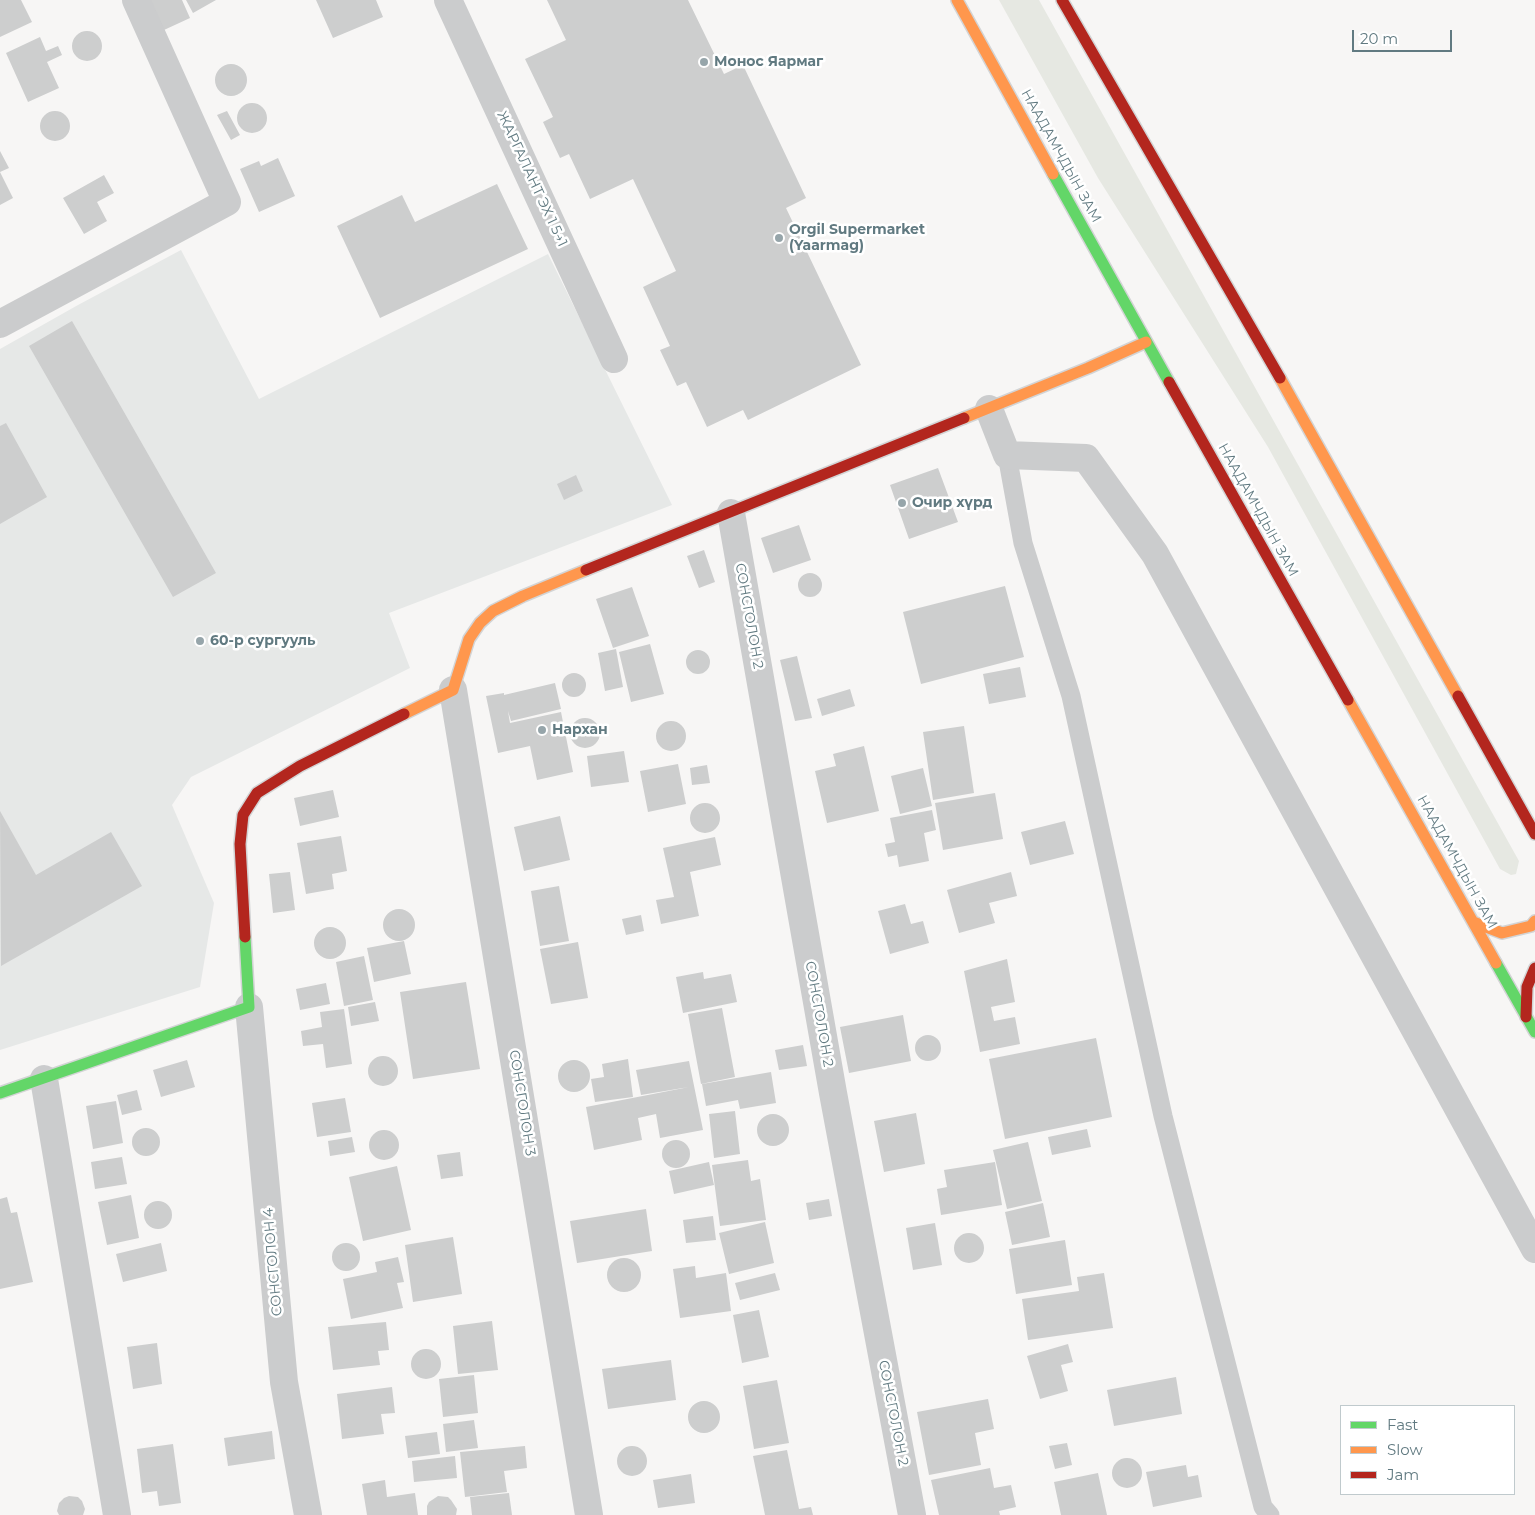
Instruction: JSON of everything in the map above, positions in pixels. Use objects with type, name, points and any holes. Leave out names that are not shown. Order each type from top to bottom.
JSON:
[{"type":"main road","name":"НААДАМЧДЫН ЗАМ","points":[[957,0],[1146,342],[1535,1032]]},
{"type":"main road","points":[[1062,0],[1235,298],[1535,834]]},
{"type":"main road","points":[[0,1093],[249,1007],[240,844],[243,815],[257,793],[300,766],[453,690],[469,639],[480,623],[493,611],[523,596],[634,550],[989,409],[1146,342]]},
{"type":"main road","points":[[1473,922],[1502,933],[1531,926],[1535,921]]},
{"type":"main road","points":[[1526,1017],[1527,987],[1535,968]]},
{"type":"street","points":[[0,324],[227,202],[136,0]]},
{"type":"street","name":"ЖАРГАЛАНТ ЭХ 1 5→1","points":[[448,0],[614,359]]},
{"type":"street","points":[[989,409],[1007,454],[1086,458],[1154,554],[1535,1249]]},
{"type":"street","name":"СОНСГОЛОН 2","points":[[731,513],[833,1093],[912,1515]]},
{"type":"street","name":"СОНСГОЛОН 3","points":[[453,690],[589,1515]]},
{"type":"street","name":"СОНСГОЛОН 4","points":[[249,1007],[284,1382],[308,1515]]},
{"type":"street","points":[[44,1079],[117,1515]]},
{"type":"lane","points":[[1007,454],[1023,543],[1071,696],[1163,1116],[1263,1507],[1270,1515]]},
{"type":"shaded area","points":[[999,0],[1039,0],[1519,861],[1516,874],[1511,875],[1500,869],[1268,447],[1098,178]]},
{"type":"shaded area","name":"60-р сургууль","points":[[181,250],[259,399],[548,254],[672,505],[389,613],[410,668],[191,777],[172,805],[214,903],[200,987],[0,1050],[0,349]]},
{"type":"building","points":[[0,0],[21,0],[32,22],[0,37]]},
{"type":"building","points":[[150,0],[182,0],[190,18],[164,30]]},
{"type":"building","points":[[186,0],[216,0],[193,13]]},
{"type":"building","points":[[316,0],[376,0],[383,17],[333,38]]},
{"type":"building","points":[[547,0],[688,0],[724,74],[743,65],[806,198],[786,208],[861,365],[748,420],[743,410],[707,427],[686,382],[677,386],[660,350],[670,346],[643,287],[676,271],[633,179],[590,199],[569,154],[560,158],[543,122],[553,117],[525,59],[566,40]]},
{"type":"building","points":[[87,31],[98,35],[102,46],[98,57],[87,61],[76,57],[72,46],[76,35]]},
{"type":"building","points":[[40,37],[46,51],[58,46],[62,55],[47,62],[59,88],[28,102],[6,53]]},
{"type":"building","points":[[231,64],[237,65],[242,69],[246,74],[246,86],[242,91],[237,95],[231,96],[225,95],[220,91],[216,86],[215,80],[216,74],[220,69],[225,65]]},
{"type":"building","points":[[252,103],[263,107],[267,118],[263,129],[252,133],[241,129],[237,118],[241,107]]},
{"type":"building","points":[[55,111],[61,112],[69,120],[69,132],[61,140],[55,141],[49,140],[41,132],[40,126],[41,120],[49,112]]},
{"type":"building","points":[[227,111],[240,135],[231,140],[217,115]]},
{"type":"building","points":[[0,151],[9,168],[0,172]]},
{"type":"building","points":[[278,158],[295,196],[259,212],[240,169],[259,161],[261,166]]},
{"type":"building","points":[[0,172],[13,198],[0,205]]},
{"type":"building","points":[[104,175],[114,193],[97,202],[107,221],[84,234],[63,198]]},
{"type":"building","points":[[497,184],[528,249],[380,318],[337,226],[402,195],[415,222]]},
{"type":"building","points":[[72,321],[216,573],[173,597],[29,346]]},
{"type":"building","points":[[6,423],[47,497],[0,524],[0,426]]},
{"type":"building","points":[[938,468],[958,522],[909,539],[890,485]]},
{"type":"building","points":[[576,475],[583,491],[564,500],[557,484]]},
{"type":"building","points":[[799,525],[811,560],[773,573],[761,538]]},
{"type":"building","points":[[704,550],[715,582],[699,588],[687,556]]},
{"type":"building","points":[[810,573],[819,576],[822,585],[819,594],[810,597],[801,594],[798,585],[801,576]]},
{"type":"building","points":[[1005,586],[1024,657],[921,684],[903,612]]},
{"type":"building","points":[[632,587],[649,636],[613,648],[596,599]]},
{"type":"building","points":[[650,644],[664,694],[631,702],[619,652]]},
{"type":"building","points":[[616,649],[623,687],[605,691],[598,653]]},
{"type":"building","points":[[698,650],[703,651],[709,657],[709,667],[703,673],[698,674],[693,673],[687,667],[686,662],[687,657],[693,651]]},
{"type":"building","points":[[797,656],[812,718],[795,721],[780,660]]},
{"type":"building","points":[[1020,667],[1026,697],[989,704],[983,674]]},
{"type":"building","points":[[574,673],[583,676],[586,685],[583,694],[574,697],[565,694],[562,685],[565,676]]},
{"type":"building","points":[[555,683],[561,709],[511,721],[508,711],[510,723],[561,712],[573,772],[537,780],[530,746],[498,753],[486,696],[504,693],[504,695]]},
{"type":"building","points":[[850,689],[855,706],[822,716],[817,699]]},
{"type":"building","points":[[585,718],[591,719],[599,727],[599,739],[591,747],[585,748],[579,747],[571,739],[570,733],[571,727],[579,719]]},
{"type":"building","points":[[671,721],[677,722],[685,730],[685,742],[677,750],[671,751],[665,750],[657,742],[656,736],[657,730],[665,722]]},
{"type":"building","points":[[964,726],[974,793],[933,800],[923,732]]},
{"type":"building","points":[[864,746],[879,811],[827,823],[815,771],[836,766],[833,754]]},
{"type":"building","points":[[624,751],[629,782],[591,787],[587,756]]},
{"type":"building","points":[[678,764],[686,804],[648,812],[640,771]]},
{"type":"building","points":[[707,765],[710,783],[692,785],[690,768]]},
{"type":"building","points":[[923,768],[932,806],[900,814],[891,776]]},
{"type":"building","points":[[333,790],[339,817],[300,826],[294,798]]},
{"type":"building","points":[[995,793],[1003,839],[943,850],[935,803]]},
{"type":"building","points":[[705,803],[711,804],[719,812],[719,824],[711,832],[705,833],[699,832],[691,824],[690,818],[691,812],[699,804]]},
{"type":"building","points":[[932,810],[936,830],[924,833],[929,861],[899,867],[897,855],[888,857],[885,844],[895,842],[890,818]]},
{"type":"building","points":[[0,811],[36,875],[111,832],[142,886],[1,966]]},
{"type":"building","points":[[560,816],[570,860],[524,871],[514,827]]},
{"type":"building","points":[[1065,821],[1074,854],[1030,865],[1021,832]]},
{"type":"building","points":[[341,836],[347,871],[332,874],[334,889],[306,894],[297,843]]},
{"type":"building","points":[[715,837],[721,865],[690,872],[699,916],[661,924],[656,900],[674,897],[663,848]]},
{"type":"building","points":[[290,872],[295,910],[273,913],[269,874]]},
{"type":"building","points":[[1011,872],[1017,896],[989,903],[995,923],[959,933],[947,890]]},
{"type":"building","points":[[559,886],[569,941],[540,946],[531,891]]},
{"type":"building","points":[[905,904],[911,924],[923,921],[929,943],[890,954],[878,911]]},
{"type":"building","points":[[399,909],[405,910],[410,914],[414,919],[414,931],[410,936],[405,940],[399,941],[393,940],[388,936],[384,931],[383,925],[384,919],[388,914],[393,910]]},
{"type":"building","points":[[641,915],[644,931],[626,935],[622,919]]},
{"type":"building","points":[[330,927],[341,932],[346,943],[341,954],[330,959],[319,954],[314,943],[319,932]]},
{"type":"building","points":[[404,941],[411,974],[374,982],[367,948]]},
{"type":"building","points":[[578,942],[588,998],[551,1004],[540,949]]},
{"type":"building","points":[[364,956],[373,1000],[344,1006],[336,962]]},
{"type":"building","points":[[1007,959],[1015,1002],[991,1007],[994,1021],[1015,1017],[1020,1044],[980,1052],[964,971]]},
{"type":"building","points":[[703,972],[704,979],[731,974],[737,1002],[683,1013],[676,977]]},
{"type":"building","points":[[466,982],[480,1069],[413,1079],[400,992]]},
{"type":"building","points":[[326,983],[330,1004],[300,1010],[296,989]]},
{"type":"building","points":[[375,1002],[379,1021],[351,1026],[348,1007]]},
{"type":"building","points":[[722,1008],[735,1077],[701,1084],[688,1014]]},
{"type":"building","points":[[344,1009],[352,1064],[326,1068],[323,1044],[303,1046],[301,1031],[322,1027],[320,1012]]},
{"type":"building","points":[[903,1015],[911,1061],[849,1073],[840,1027]]},
{"type":"building","points":[[928,1035],[937,1039],[941,1048],[937,1057],[928,1061],[919,1057],[915,1048],[919,1039]]},
{"type":"building","points":[[1096,1038],[1112,1117],[1005,1139],[989,1059]]},
{"type":"building","points":[[803,1045],[807,1066],[779,1070],[775,1050]]},
{"type":"building","points":[[383,1056],[389,1057],[397,1065],[397,1077],[389,1085],[383,1086],[377,1085],[369,1077],[368,1071],[369,1065],[377,1057]]},
{"type":"building","points":[[628,1059],[633,1097],[595,1102],[591,1079],[604,1077],[602,1064]]},
{"type":"building","points":[[187,1060],[195,1087],[161,1097],[153,1070]]},
{"type":"building","points":[[574,1060],[586,1064],[590,1076],[586,1088],[574,1092],[562,1088],[558,1076],[562,1064]]},
{"type":"building","points":[[689,1061],[703,1130],[660,1138],[656,1114],[638,1118],[642,1140],[594,1150],[586,1107],[689,1087],[641,1095],[636,1070]]},
{"type":"building","points":[[771,1072],[776,1103],[740,1109],[738,1100],[706,1106],[702,1084]]},
{"type":"building","points":[[137,1090],[142,1110],[122,1115],[117,1095]]},
{"type":"building","points":[[345,1098],[351,1132],[317,1137],[312,1103]]},
{"type":"building","points":[[116,1101],[123,1143],[93,1149],[86,1106]]},
{"type":"building","points":[[735,1111],[740,1154],[714,1158],[709,1114]]},
{"type":"building","points":[[916,1113],[925,1164],[884,1172],[874,1121]]},
{"type":"building","points":[[773,1114],[779,1115],[784,1119],[788,1124],[788,1136],[784,1141],[779,1145],[773,1146],[767,1145],[762,1141],[758,1136],[757,1130],[758,1124],[762,1119],[767,1115]]},
{"type":"building","points":[[146,1128],[156,1132],[160,1142],[156,1152],[146,1156],[136,1152],[132,1142],[136,1132]]},
{"type":"building","points":[[1087,1129],[1091,1147],[1052,1155],[1048,1137]]},
{"type":"building","points":[[384,1130],[390,1131],[398,1139],[398,1151],[390,1159],[384,1160],[378,1159],[370,1151],[369,1145],[370,1139],[378,1131]]},
{"type":"building","points":[[352,1137],[355,1152],[330,1156],[328,1141]]},
{"type":"building","points":[[676,1140],[686,1144],[690,1154],[686,1164],[676,1168],[666,1164],[662,1154],[666,1144]]},
{"type":"building","points":[[1028,1142],[1042,1201],[1007,1209],[993,1150]]},
{"type":"building","points":[[460,1152],[463,1176],[441,1179],[437,1155]]},
{"type":"building","points":[[122,1157],[127,1184],[95,1189],[91,1162]]},
{"type":"building","points":[[748,1160],[751,1181],[760,1179],[766,1220],[720,1226],[712,1165]]},
{"type":"building","points":[[709,1162],[714,1185],[674,1194],[669,1171]]},
{"type":"building","points":[[995,1162],[1002,1205],[941,1215],[937,1189],[947,1187],[944,1170]]},
{"type":"building","points":[[397,1166],[411,1230],[363,1241],[349,1177]]},
{"type":"building","points":[[131,1195],[139,1238],[107,1245],[98,1202]]},
{"type":"building","points":[[7,1197],[11,1213],[17,1212],[33,1282],[0,1289],[0,1199]]},
{"type":"building","points":[[829,1199],[832,1216],[809,1220],[806,1203]]},
{"type":"building","points":[[158,1201],[168,1205],[172,1215],[168,1225],[158,1229],[148,1225],[144,1215],[148,1205]]},
{"type":"building","points":[[1043,1203],[1050,1237],[1012,1245],[1005,1212]]},
{"type":"building","points":[[646,1209],[652,1251],[577,1263],[570,1221]]},
{"type":"building","points":[[713,1216],[716,1240],[686,1243],[683,1220]]},
{"type":"building","points":[[765,1222],[774,1263],[729,1274],[719,1233]]},
{"type":"building","points":[[935,1223],[942,1265],[913,1270],[906,1228]]},
{"type":"building","points":[[969,1233],[980,1237],[984,1248],[980,1259],[969,1263],[958,1259],[954,1248],[958,1237]]},
{"type":"building","points":[[453,1237],[462,1294],[413,1302],[405,1245]]},
{"type":"building","points":[[1065,1240],[1072,1285],[1016,1294],[1009,1249]]},
{"type":"building","points":[[161,1243],[167,1271],[123,1282],[116,1254]]},
{"type":"building","points":[[346,1243],[356,1247],[360,1257],[356,1267],[346,1271],[336,1267],[332,1257],[336,1247]]},
{"type":"building","points":[[398,1257],[404,1282],[397,1283],[403,1308],[351,1319],[343,1279],[377,1272],[375,1262]]},
{"type":"building","points":[[624,1258],[636,1263],[641,1275],[636,1287],[624,1292],[612,1287],[607,1275],[612,1263]]},
{"type":"building","points":[[695,1266],[696,1278],[726,1273],[731,1311],[680,1318],[673,1269]]},
{"type":"building","points":[[775,1273],[780,1290],[740,1300],[735,1283]]},
{"type":"building","points":[[1104,1273],[1113,1328],[1028,1340],[1022,1299],[1079,1291],[1077,1277]]},
{"type":"building","points":[[759,1310],[769,1357],[742,1363],[733,1315]]},
{"type":"building","points":[[492,1321],[498,1370],[458,1374],[453,1326]]},
{"type":"building","points":[[386,1322],[389,1350],[378,1351],[380,1365],[333,1370],[328,1327]]},
{"type":"building","points":[[157,1343],[162,1384],[133,1389],[127,1347]]},
{"type":"building","points":[[1068,1344],[1073,1362],[1061,1365],[1068,1391],[1040,1399],[1027,1356]]},
{"type":"building","points":[[426,1349],[437,1353],[441,1364],[437,1375],[426,1379],[415,1375],[411,1364],[415,1353]]},
{"type":"building","points":[[671,1360],[676,1400],[608,1409],[602,1369]]},
{"type":"building","points":[[474,1375],[478,1413],[443,1417],[439,1379]]},
{"type":"building","points":[[1176,1377],[1182,1414],[1114,1426],[1107,1390]]},
{"type":"building","points":[[777,1380],[789,1443],[754,1449],[743,1386]]},
{"type":"building","points":[[392,1387],[395,1413],[381,1414],[384,1434],[342,1439],[337,1394]]},
{"type":"building","points":[[988,1399],[994,1429],[975,1433],[981,1465],[929,1475],[917,1412]]},
{"type":"building","points":[[704,1401],[710,1402],[715,1406],[719,1411],[719,1423],[715,1428],[710,1432],[704,1433],[698,1432],[693,1428],[689,1423],[688,1417],[689,1411],[693,1406],[698,1402]]},
{"type":"building","points":[[474,1420],[478,1448],[446,1452],[443,1424]]},
{"type":"building","points":[[272,1431],[275,1459],[228,1466],[224,1438]]},
{"type":"building","points":[[437,1432],[440,1454],[408,1458],[405,1436]]},
{"type":"building","points":[[1067,1443],[1072,1465],[1055,1469],[1049,1446]]},
{"type":"building","points":[[173,1444],[181,1503],[159,1506],[157,1491],[142,1493],[137,1449]]},
{"type":"building","points":[[525,1446],[527,1468],[504,1471],[507,1492],[465,1497],[460,1452]]},
{"type":"building","points":[[632,1446],[638,1447],[646,1455],[646,1467],[638,1475],[632,1476],[626,1475],[618,1467],[617,1461],[618,1455],[626,1447]]},
{"type":"building","points":[[787,1450],[799,1509],[811,1507],[813,1515],[765,1515],[753,1456]]},
{"type":"building","points":[[455,1456],[457,1478],[414,1482],[412,1461]]},
{"type":"building","points":[[1127,1458],[1133,1459],[1141,1467],[1141,1479],[1133,1487],[1127,1488],[1121,1487],[1113,1479],[1112,1473],[1113,1467],[1121,1459]]},
{"type":"building","points":[[1186,1465],[1188,1477],[1198,1475],[1202,1497],[1153,1507],[1146,1472]]},
{"type":"building","points":[[990,1468],[994,1488],[1011,1485],[1016,1507],[999,1511],[1000,1515],[939,1515],[931,1480]]},
{"type":"building","points":[[1098,1473],[1107,1515],[1061,1515],[1054,1482]]},
{"type":"building","points":[[691,1474],[695,1503],[658,1508],[653,1480]]},
{"type":"building","points":[[385,1480],[387,1497],[415,1493],[418,1515],[367,1515],[362,1484]]},
{"type":"building","points":[[509,1493],[512,1515],[472,1515],[470,1497]]},
{"type":"building","points":[[69,1496],[78,1497],[82,1501],[85,1509],[83,1515],[59,1515],[57,1511],[59,1503]]},
{"type":"building","points":[[438,1496],[448,1497],[451,1500],[457,1509],[456,1515],[427,1515],[429,1502]]},
{"type":"traffic: fast","points":[[1053,174],[1169,382]]},
{"type":"traffic: fast","points":[[0,1093],[249,1007],[245,937]]},
{"type":"traffic: fast","points":[[1496,963],[1535,1032]]},
{"type":"traffic: slow","points":[[957,0],[1053,174]]},
{"type":"traffic: slow","points":[[964,418],[1088,368],[1146,342]]},
{"type":"traffic: slow","points":[[1280,378],[1458,696]]},
{"type":"traffic: slow","points":[[404,714],[453,690],[469,639],[480,623],[493,611],[523,596],[586,570]]},
{"type":"traffic: slow","points":[[1348,700],[1496,963]]},
{"type":"traffic: slow","points":[[1473,922],[1502,933],[1531,926],[1535,921]]},
{"type":"traffic: jam","points":[[1062,0],[1280,378]]},
{"type":"traffic: jam","points":[[1169,382],[1348,700]]},
{"type":"traffic: jam","points":[[586,570],[964,418]]},
{"type":"traffic: jam","points":[[1458,696],[1535,834]]},
{"type":"traffic: jam","points":[[245,937],[240,844],[243,815],[257,793],[300,766],[404,714]]},
{"type":"traffic: jam","points":[[1526,1017],[1527,987],[1535,968]]},
{"type":"place","name":"Монос Яармаг","points":[[704,62]]},
{"type":"place","name":"Orgil Supermarket (Yaarmag)","points":[[779,238]]},
{"type":"place","name":"Очир хүрд","points":[[902,503]]},
{"type":"place","name":"60-р сургууль","points":[[200,641]]},
{"type":"place","name":"Нархан","points":[[542,730]]}]
